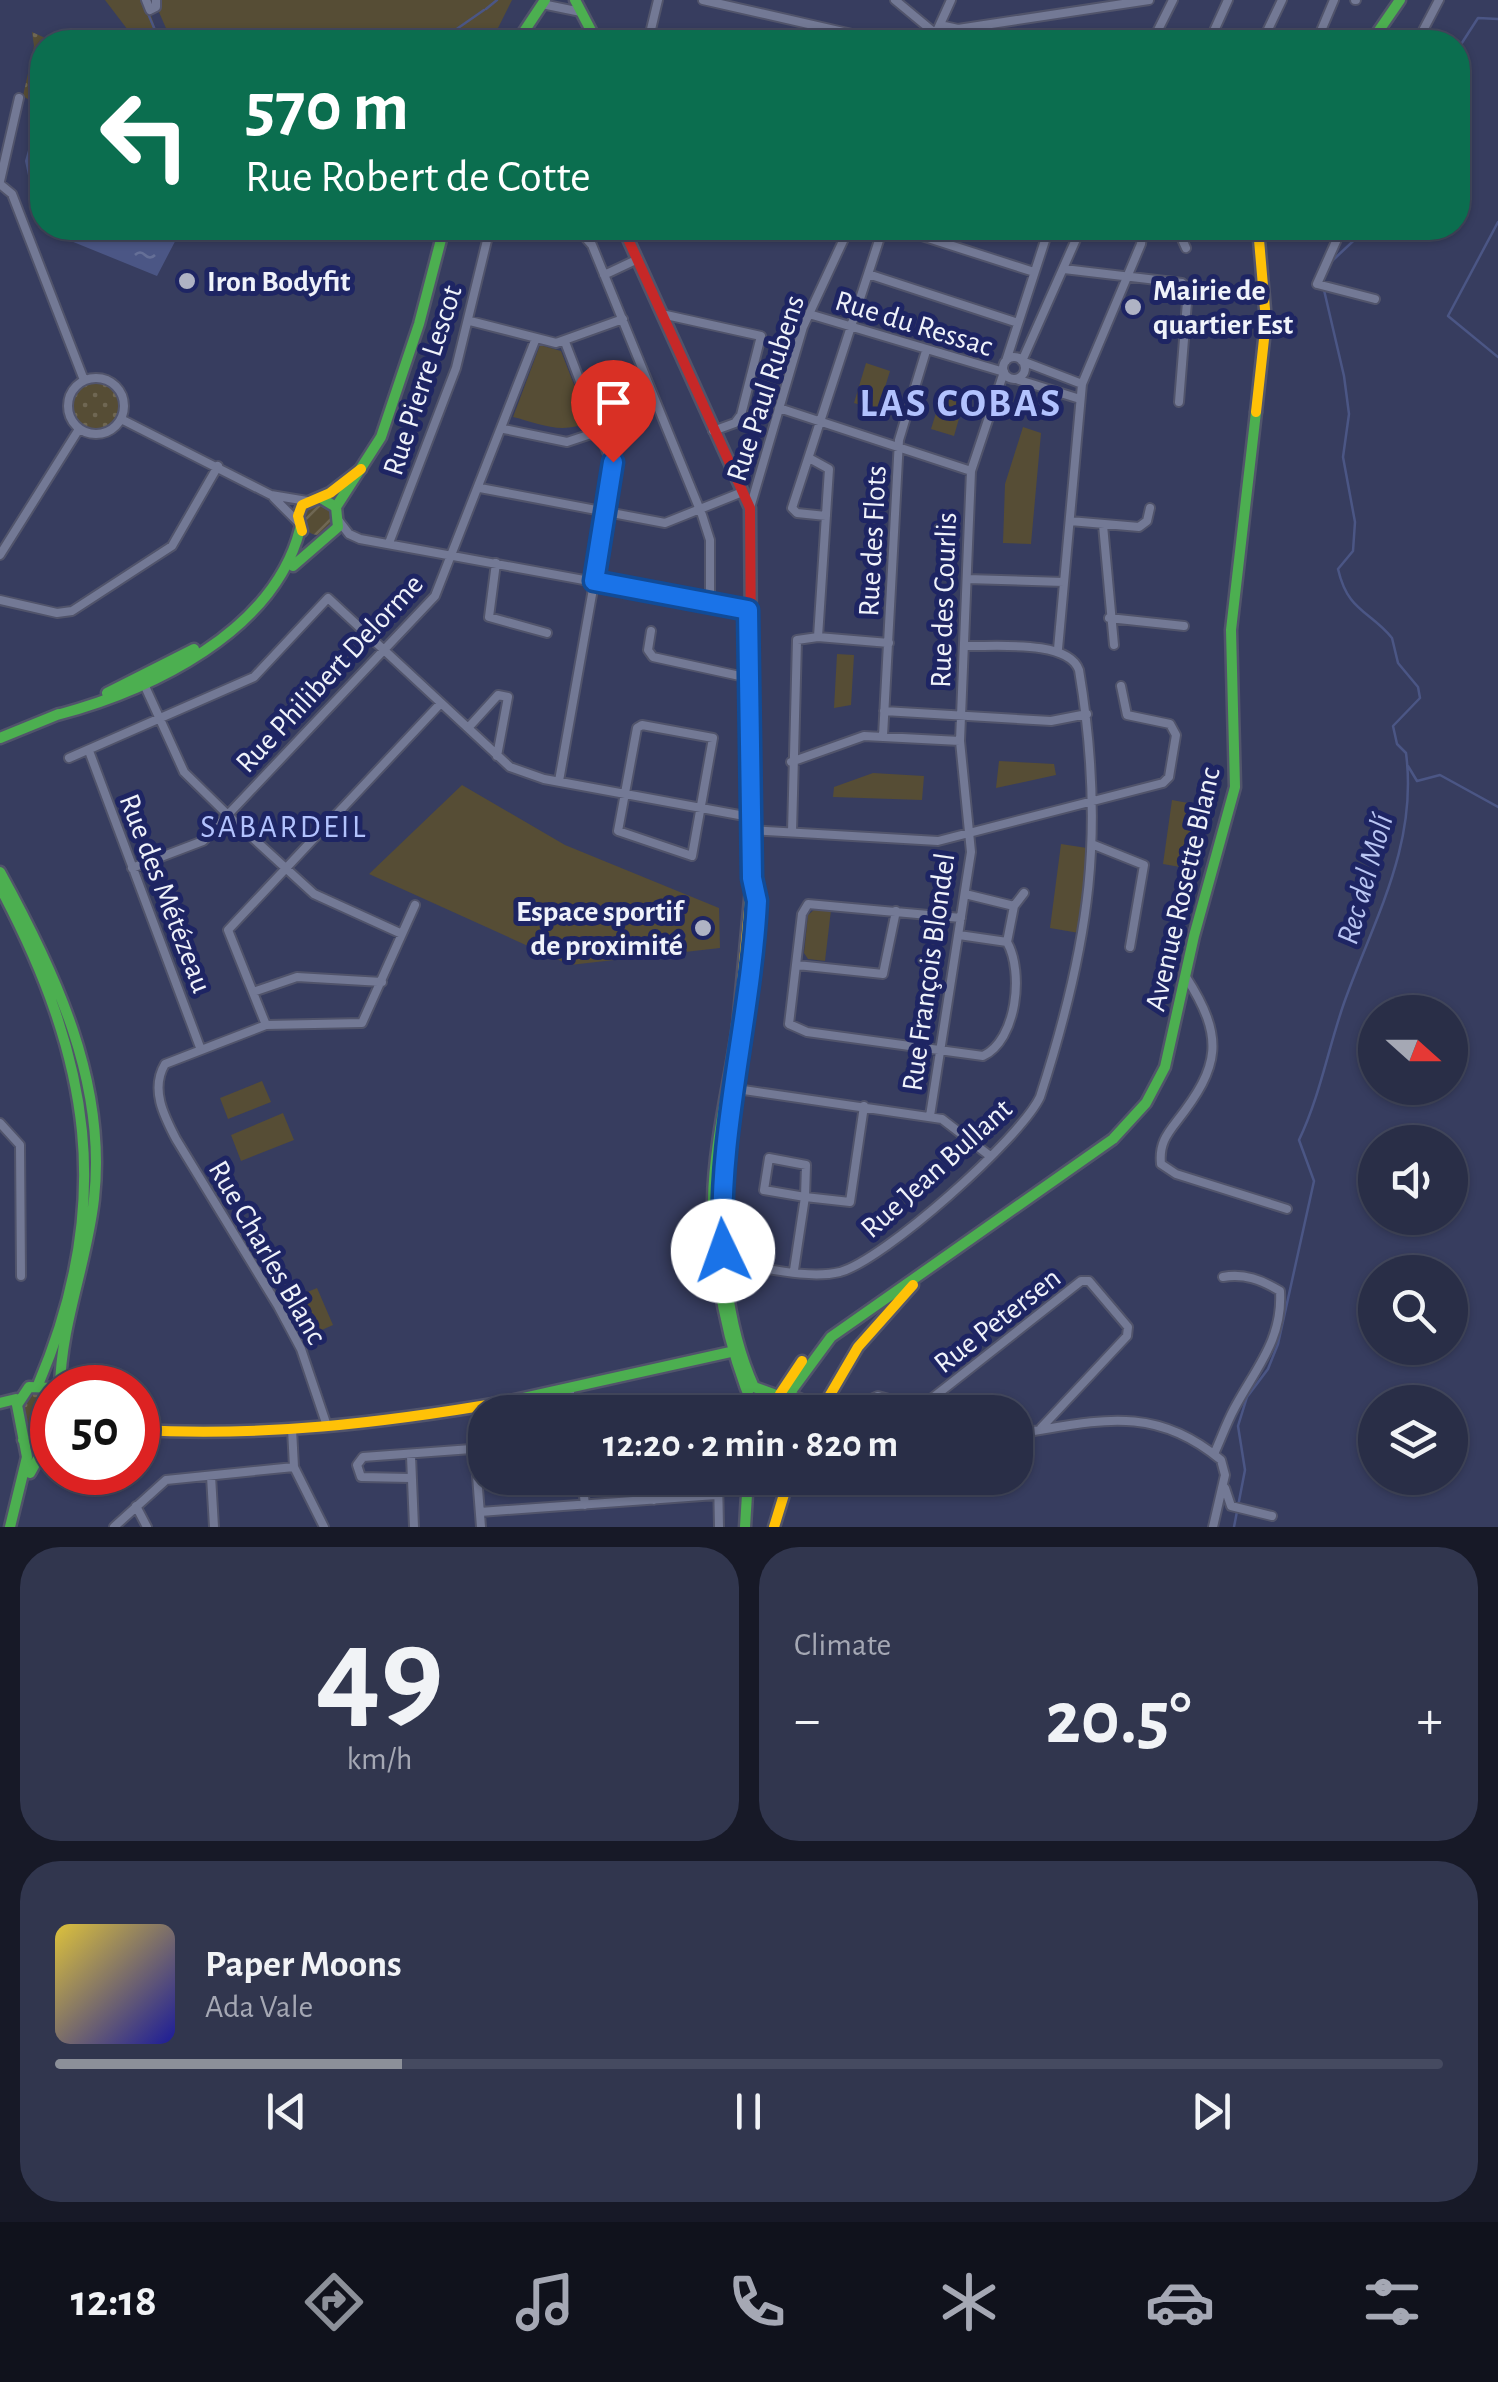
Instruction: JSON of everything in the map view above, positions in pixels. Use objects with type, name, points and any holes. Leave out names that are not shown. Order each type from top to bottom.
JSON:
[{"type":"main road","points":[[575,0],[591,30]]},
{"type":"main road","points":[[1379,30],[1400,0]]},
{"type":"main road","points":[[524,30],[541,1]]},
{"type":"main road","points":[[5,736],[142,685],[202,652],[317,540],[334,532],[339,520],[336,507],[381,436],[419,324],[441,240]]},
{"type":"main road","points":[[628,240],[666,315],[740,493],[750,508],[752,878],[732,1088],[713,1182],[721,1261],[747,1395]]},
{"type":"main road","name":"Avenue Rosette Blanc","points":[[782,1394],[832,1338],[1093,1154],[1133,1120],[1165,1067],[1236,787],[1230,630],[1266,322],[1259,240]]},
{"type":"main road","points":[[264,594],[293,554],[306,501],[321,498],[360,469]]},
{"type":"main road","points":[[321,498],[336,507]]},
{"type":"main road","points":[[299,525],[317,540]]},
{"type":"main road","points":[[142,685],[228,628]]},
{"type":"main road","points":[[0,872],[29,922],[54,983],[84,1072],[94,1121],[94,1199],[61,1365]]},
{"type":"main road","points":[[0,886],[28,938],[65,1034],[80,1082],[88,1144],[86,1205],[56,1336],[45,1365]]},
{"type":"main road","name":"Avenue Rosette Blanc","points":[[828,1395],[858,1347],[928,1271]]},
{"type":"main road","points":[[160,1431],[234,1436],[326,1423],[416,1417],[739,1355]]},
{"type":"main road","points":[[739,1355],[754,1387],[786,1395]]},
{"type":"main road","points":[[0,1402],[16,1399],[30,1390]]},
{"type":"main road","points":[[12,1422],[16,1399]]},
{"type":"main road","points":[[0,1412],[24,1440],[27,1455],[13,1527]]},
{"type":"main road","points":[[24,1440],[30,1441]]},
{"type":"main road","points":[[13,1527],[30,1472]]},
{"type":"main road","points":[[745,1527],[747,1495]]},
{"type":"main road","points":[[774,1527],[784,1495]]},
{"type":"street","points":[[146,0],[150,10],[156,8],[156,0]]},
{"type":"street","points":[[651,30],[658,0]]},
{"type":"street","points":[[703,0],[834,30]]},
{"type":"street","points":[[895,0],[931,30]]},
{"type":"street","points":[[938,30],[951,0]]},
{"type":"street","points":[[954,30],[1149,0]]},
{"type":"street","points":[[1158,30],[1173,0]]},
{"type":"street","points":[[1214,30],[1228,0]]},
{"type":"street","points":[[1268,30],[1282,0]]},
{"type":"street","points":[[1321,30],[1334,0]]},
{"type":"street","points":[[1424,30],[1440,0]]},
{"type":"street","points":[[541,1],[582,12]]},
{"type":"street","points":[[19,98],[9,126],[0,183],[12,194],[84,380]]},
{"type":"street","name":"Rue Pierre Lescot","points":[[389,543],[470,321],[487,240]]},
{"type":"street","points":[[589,240],[700,510],[710,540],[710,602]]},
{"type":"street","name":"Rue Paul Rubens","points":[[750,508],[810,314],[843,240]]},
{"type":"street","points":[[826,516],[793,511],[879,240]]},
{"type":"street","points":[[935,240],[1034,272]]},
{"type":"street","name":"Rue des Courlis","points":[[968,834],[960,741],[971,471],[1045,240]]},
{"type":"street","points":[[1016,378],[1024,373],[1022,360],[1074,240]]},
{"type":"street","points":[[964,646],[1058,649],[1082,384],[1139,240]]},
{"type":"street","points":[[1183,240],[1186,248]]},
{"type":"street","points":[[1336,240],[1316,278],[1323,284],[1375,300]]},
{"type":"street","points":[[604,275],[638,259]]},
{"type":"street","points":[[1064,270],[1182,283],[1188,289],[1180,402]]},
{"type":"street","points":[[868,274],[1018,323]]},
{"type":"street","name":"Rue du Ressac","points":[[810,314],[1080,399]]},
{"type":"street","points":[[666,315],[761,336]]},
{"type":"street","points":[[470,321],[565,342],[623,319]]},
{"type":"street","points":[[713,430],[736,422],[741,414],[764,326]]},
{"type":"street","name":"Rue Philibert Delorme","points":[[132,868],[203,841],[436,596],[504,429],[536,338]]},
{"type":"street","points":[[560,781],[614,470],[565,342]]},
{"type":"street","name":"Rue des Flots","points":[[884,736],[899,447],[926,351]]},
{"type":"street","points":[[1006,361],[1022,360]]},
{"type":"street","name":"Rue du Ressac","points":[[1022,360],[1082,384]]},
{"type":"street","points":[[102,378],[117,387],[124,402],[121,419],[107,432],[79,429],[69,415],[68,398],[84,380],[102,378]]},
{"type":"street","points":[[780,408],[971,471]]},
{"type":"street","points":[[121,419],[270,495],[299,525]]},
{"type":"street","points":[[0,555],[79,429]]},
{"type":"street","points":[[504,429],[567,442],[600,431]]},
{"type":"street","points":[[809,458],[829,469],[818,637]]},
{"type":"street","points":[[0,600],[57,613],[72,611],[172,546],[218,466]]},
{"type":"street","points":[[480,488],[665,523],[740,493]]},
{"type":"street","points":[[270,495],[306,501]]},
{"type":"street","points":[[1070,522],[1145,526],[1150,508]]},
{"type":"street","points":[[339,520],[349,534],[389,543],[748,610]]},
{"type":"street","points":[[1104,525],[1114,645]]},
{"type":"street","points":[[496,563],[489,618],[546,634]]},
{"type":"street","points":[[967,579],[1064,582]]},
{"type":"street","points":[[69,758],[254,677],[328,598],[497,756],[523,773],[701,807],[792,832],[917,843],[968,834],[1169,778],[1176,734],[1170,724],[1127,714],[1122,686]]},
{"type":"street","points":[[1110,618],[1184,626]]},
{"type":"street","points":[[651,632],[648,650],[653,657],[749,678]]},
{"type":"street","points":[[792,832],[796,640],[818,637],[889,644]]},
{"type":"street","name":"Rue Jean Bullant","points":[[721,1261],[830,1274],[862,1264],[1022,1128],[1040,1097],[1079,960],[1096,800],[1087,714],[1076,662],[1058,649]]},
{"type":"street","points":[[142,685],[162,719],[184,772],[228,815],[314,894],[402,934]]},
{"type":"street","points":[[468,728],[498,695],[508,697],[497,756]]},
{"type":"street","points":[[266,1025],[228,930],[440,704]]},
{"type":"street","points":[[884,711],[1051,721],[1087,714]]},
{"type":"street","points":[[642,725],[714,738],[701,807],[695,852],[686,856],[618,830],[637,728],[642,725]]},
{"type":"street","points":[[791,762],[864,736],[960,741]]},
{"type":"street","name":"Rue des Métézeau","points":[[89,751],[201,1050]]},
{"type":"street","name":"Rue François Blondel","points":[[930,1116],[965,894],[968,834]]},
{"type":"street","points":[[1094,844],[1144,865],[1130,946]]},
{"type":"street","points":[[961,918],[808,904],[802,914],[789,1020],[795,1030],[983,1056],[1003,1039],[1017,963],[1008,942],[1014,906],[1024,893]]},
{"type":"street","points":[[965,894],[1014,906]]},
{"type":"street","points":[[201,1050],[266,1025],[362,1023],[415,904]]},
{"type":"street","points":[[797,965],[883,974],[888,968],[896,911]]},
{"type":"street","points":[[959,935],[1008,942]]},
{"type":"street","points":[[253,992],[297,977],[382,982]]},
{"type":"street","points":[[1186,977],[1214,1040],[1214,1061],[1165,1136],[1161,1164],[1176,1174],[1288,1209]]},
{"type":"street","name":"Rue Charles Blanc","points":[[201,1050],[165,1064],[158,1086],[161,1106],[301,1349],[326,1423]]},
{"type":"street","points":[[732,1088],[942,1119],[990,1156]]},
{"type":"street","points":[[794,1270],[805,1197],[806,1165],[765,1160],[764,1190],[805,1197],[850,1202],[864,1106]]},
{"type":"street","points":[[0,1123],[20,1145],[20,1276]]},
{"type":"street","points":[[1214,1454],[1232,1413],[1263,1366],[1282,1310],[1280,1291],[1272,1286],[1235,1275],[1223,1277]]},
{"type":"street","name":"Rue Petersen","points":[[937,1395],[1082,1281],[1089,1281],[1128,1327],[1127,1336],[1042,1428]]},
{"type":"street","points":[[569,1388],[570,1395]]},
{"type":"street","points":[[1033,1430],[1126,1418],[1175,1432],[1221,1460],[1223,1484],[1231,1506],[1272,1516]]},
{"type":"street","points":[[292,1428],[294,1467],[324,1527]]},
{"type":"street","points":[[410,1478],[364,1480],[357,1464],[363,1457],[468,1450]]},
{"type":"street","points":[[412,1456],[414,1527]]},
{"type":"street","points":[[114,1527],[166,1480],[294,1467]]},
{"type":"street","points":[[211,1476],[214,1527]]},
{"type":"street","points":[[1213,1527],[1223,1484]]},
{"type":"street","points":[[480,1495],[481,1527]]},
{"type":"street","points":[[584,1495],[585,1505]]},
{"type":"street","points":[[654,1495],[654,1500]]},
{"type":"street","points":[[480,1512],[716,1495],[719,1527]]},
{"type":"street","points":[[136,1506],[148,1527]]},
{"type":"shaded area","points":[[105,0],[512,0],[497,30],[167,30],[155,3],[148,6],[156,30],[128,30]]},
{"type":"shaded area","points":[[30,64],[30,100],[23,96]]},
{"type":"shaded area","points":[[540,345],[561,351],[588,421],[560,428],[513,417]]},
{"type":"shaded area","points":[[866,363],[890,371],[878,410],[854,403]]},
{"type":"shaded area","points":[[96,378],[116,386],[124,406],[116,426],[96,434],[76,426],[68,406],[76,386]]},
{"type":"shaded area","points":[[944,387],[966,394],[954,436],[931,429]]},
{"type":"shaded area","points":[[1023,427],[1041,433],[1031,544],[1003,543],[1005,484]]},
{"type":"shaded area","points":[[318,503],[329,508],[334,519],[329,530],[318,535],[307,530],[302,519],[307,508]]},
{"type":"shaded area","points":[[837,654],[854,655],[851,705],[834,708]]},
{"type":"shaded area","points":[[999,761],[1054,764],[1056,775],[996,788]]},
{"type":"shaded area","points":[[873,773],[924,776],[922,800],[833,797],[834,787]]},
{"type":"shaded area","points":[[462,785],[565,845],[719,908],[720,948],[570,965],[369,874]]},
{"type":"shaded area","points":[[1172,800],[1199,805],[1180,867],[1163,864]]},
{"type":"shaded area","points":[[1061,844],[1087,848],[1079,933],[1050,928]]},
{"type":"shaded area","points":[[815,909],[831,910],[825,961],[808,959],[804,953],[808,915]]},
{"type":"shaded area","points":[[262,1081],[271,1102],[228,1119],[220,1098]]},
{"type":"shaded area","points":[[283,1113],[294,1140],[241,1161],[231,1135]]},
{"type":"shaded area","points":[[317,1288],[333,1325],[315,1333],[298,1296]]},
{"type":"shaded area","points":[[30,1395],[30,1436],[27,1436],[18,1405]]},
{"type":"water","points":[[30,143],[30,185],[25,161]]},
{"type":"water","points":[[68,240],[176,240],[157,276]]},
{"type":"waterway","points":[[486,9],[497,0]]},
{"type":"waterway","points":[[455,30],[484,10]]},
{"type":"waterway","points":[[147,11],[155,30]]},
{"type":"waterway","name":"Rec del Molí","points":[[1470,30],[1478,18],[1498,19]]},
{"type":"waterway","points":[[1498,222],[1448,316],[1498,357]]},
{"type":"waterway","name":"Rec del Molí","points":[[1332,261],[1354,240]]},
{"type":"waterway","name":"Rec del Molí","points":[[1234,1527],[1245,1470],[1238,1426],[1247,1397],[1268,1369],[1278,1344],[1314,1181],[1299,1140],[1400,850],[1408,787],[1406,753],[1397,744],[1393,726],[1420,698],[1418,687],[1398,663],[1392,638],[1353,602],[1338,569],[1353,551],[1355,522],[1343,457],[1349,414],[1344,376],[1324,290]]},
{"type":"waterway","points":[[1408,766],[1417,781],[1440,775],[1498,807]]},
{"type":"traffic: fast","points":[[525,30],[545,0]]},
{"type":"traffic: fast","points":[[575,0],[591,30]]},
{"type":"traffic: fast","points":[[1379,30],[1400,0]]},
{"type":"traffic: fast","points":[[336,507],[381,437],[419,324],[441,240]]},
{"type":"traffic: fast","points":[[789,1394],[831,1337],[1113,1139],[1146,1103],[1165,1067],[1194,936],[1235,787],[1231,630],[1256,412]]},
{"type":"traffic: fast","points":[[293,566],[338,527],[336,507],[321,498]]},
{"type":"traffic: fast","points":[[57,715],[131,690],[168,672],[236,627],[264,598],[286,566],[300,529]]},
{"type":"traffic: fast","points":[[107,693],[194,649]]},
{"type":"traffic: fast","points":[[0,738],[59,714]]},
{"type":"traffic: fast","points":[[0,872],[57,989],[84,1070],[93,1113],[94,1199],[61,1365]]},
{"type":"traffic: fast","points":[[0,887],[55,1011],[72,1071],[82,1131],[84,1192],[78,1254],[45,1365]]},
{"type":"traffic: fast","points":[[738,1025],[716,1157],[713,1226],[730,1335],[748,1395]]},
{"type":"traffic: fast","points":[[722,1171],[723,1253],[736,1336],[754,1387],[776,1395]]},
{"type":"traffic: fast","points":[[537,1395],[735,1351]]},
{"type":"traffic: fast","points":[[10,1527],[27,1457],[17,1405],[30,1387]]},
{"type":"traffic: fast","points":[[0,1403],[16,1399]]},
{"type":"traffic: fast","points":[[23,1440],[30,1441]]},
{"type":"traffic: fast","points":[[745,1527],[747,1495]]},
{"type":"traffic: slow","points":[[1256,412],[1266,321],[1259,240]]},
{"type":"traffic: slow","points":[[302,531],[298,516],[302,505],[330,493],[361,469]]},
{"type":"traffic: slow","points":[[738,1025],[752,878],[751,649]]},
{"type":"traffic: slow","points":[[751,961],[754,889]]},
{"type":"traffic: slow","points":[[731,1114],[738,1062]]},
{"type":"traffic: slow","points":[[830,1395],[858,1347],[913,1285]]},
{"type":"traffic: slow","points":[[780,1394],[802,1361]]},
{"type":"traffic: slow","points":[[160,1431],[231,1432],[322,1426],[468,1408]]},
{"type":"traffic: slow","points":[[774,1527],[784,1495]]},
{"type":"traffic: jam","points":[[628,240],[750,508],[751,649]]},
{"type":"place","name":"Iron Bodyfit","points":[[187,281]]},
{"type":"place","name":"Mairie de quartier Est","points":[[1133,307]]},
{"type":"place","name":"Espace sportif de proximité","points":[[703,928]]},
{"type":"district","name":"LAS COBAS","points":[[961,402]]},
{"type":"district","name":"SABARDEIL","points":[[284,826]]},
{"type":"route","points":[[613,462],[594,581],[748,610],[749,787],[752,878],[757,901],[749,992],[720,1182],[723,1251]]}]
